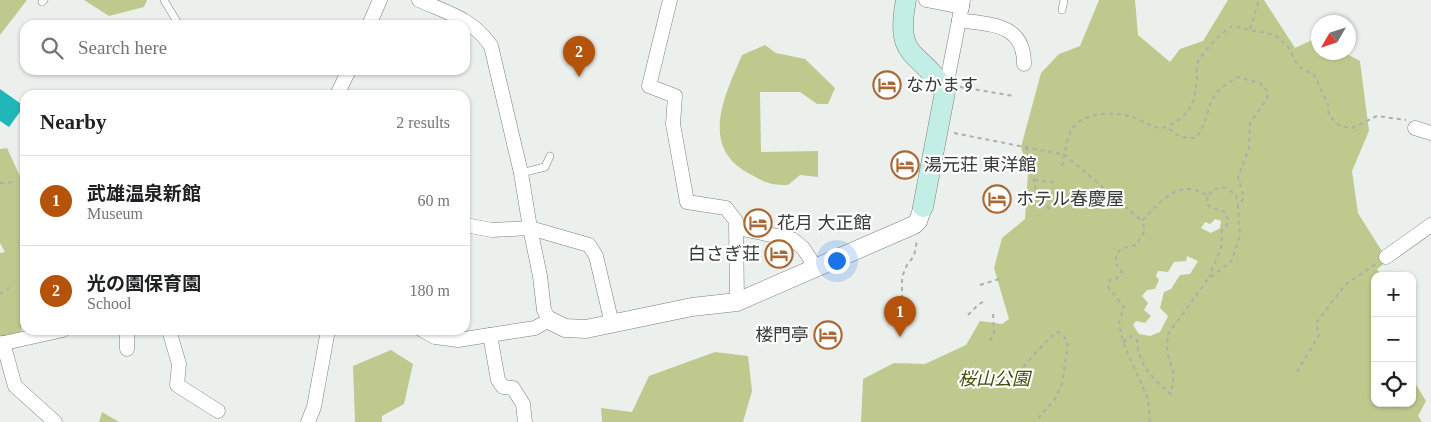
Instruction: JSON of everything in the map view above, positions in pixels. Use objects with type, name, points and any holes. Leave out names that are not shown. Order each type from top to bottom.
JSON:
[{"type":"main road","points":[[906,0],[902,23],[905,43],[911,53],[940,82],[950,89],[923,207]]},
{"type":"street","points":[[371,20],[380,0]]},
{"type":"street","points":[[419,0],[464,20]]},
{"type":"street","points":[[670,0],[649,86],[675,96],[673,124],[687,202],[726,208],[736,220],[737,302]]},
{"type":"street","points":[[926,0],[961,9],[1006,28],[1022,46],[1024,64]]},
{"type":"street","points":[[950,89],[961,9]]},
{"type":"street","points":[[470,23],[482,33],[490,46],[521,173],[540,276],[544,310],[549,320],[565,328],[586,329],[692,307],[737,302],[914,225],[918,221],[923,207]]},
{"type":"street","points":[[339,90],[347,75]]},
{"type":"street","points":[[1415,128],[1431,133]]},
{"type":"street","points":[[1386,257],[1431,225]]},
{"type":"street","points":[[470,226],[492,230],[530,228],[589,245],[596,256],[612,324]]},
{"type":"street","points":[[736,228],[792,239],[803,248],[816,268]]},
{"type":"street","points":[[432,335],[458,340],[535,328],[549,320]]},
{"type":"street","points":[[40,335],[2,344],[15,386],[56,422]]},
{"type":"street","points":[[127,335],[127,349]]},
{"type":"street","points":[[170,335],[178,364],[177,385],[218,411]]},
{"type":"street","points":[[308,422],[314,407],[327,335]]},
{"type":"street","points":[[490,335],[498,380],[503,387],[514,388],[523,404],[525,422]]},
{"type":"lane","points":[[164,0],[176,20]]},
{"type":"lane","points":[[1062,10],[1064,0]]},
{"type":"lane","points":[[521,173],[545,167],[550,156]]},
{"type":"path","points":[[1250,29],[1259,0]]},
{"type":"path","points":[[1166,127],[1187,114],[1196,99],[1197,63],[1218,38],[1232,26],[1275,35],[1288,47],[1298,66],[1314,75],[1328,104],[1330,116],[1340,126],[1352,128],[1377,116],[1405,119],[1415,128]]},
{"type":"path","points":[[1062,166],[1071,130],[1076,124],[1090,116],[1113,114],[1132,117],[1149,126],[1166,127],[1181,137],[1196,138],[1211,99],[1223,86],[1238,77],[1260,83],[1268,92],[1266,99],[1250,123],[1249,148],[1238,177],[1244,198],[1238,206]]},
{"type":"path","points":[[950,89],[1014,96]]},
{"type":"path","points":[[946,131],[1065,155],[1142,221],[1145,230],[1136,245],[1123,248],[1116,254],[1116,264],[1122,272],[1116,279],[1110,280],[1108,288],[1124,307],[1119,322],[1123,342],[1148,399],[1150,422]]},
{"type":"path","points":[[1026,146],[1031,158],[1035,192],[1041,202],[1050,209]]},
{"type":"path","points":[[1034,180],[1058,183]]},
{"type":"path","points":[[0,183],[15,182]]},
{"type":"path","points":[[1142,221],[1162,200],[1179,190],[1186,188],[1200,190],[1208,196]]},
{"type":"path","points":[[1123,342],[1130,336],[1137,340],[1138,353],[1154,381],[1171,394],[1174,374],[1167,352],[1168,334],[1208,279],[1221,248],[1222,230],[1229,222],[1225,212],[1210,207],[1206,202],[1214,189],[1226,188],[1236,195],[1240,236],[1231,262],[1208,279]]},
{"type":"path","points":[[902,323],[902,276],[914,256],[917,240]]},
{"type":"path","points":[[1297,372],[1319,335],[1316,323],[1345,285],[1386,257]]},
{"type":"path","points":[[980,286],[999,279]]},
{"type":"path","points":[[0,294],[9,288]]},
{"type":"path","points":[[968,315],[984,301]]},
{"type":"path","points":[[990,341],[994,333],[992,312]]},
{"type":"path","points":[[1001,383],[1003,386],[1009,383],[1040,350],[1052,333],[1058,332],[1064,336],[1068,344],[1062,384],[1055,399],[1035,422]]},
{"type":"green space","points":[[0,0],[27,0],[0,35]]},
{"type":"green space","points":[[84,0],[147,0],[144,7],[109,16]]},
{"type":"green space","name":"桜山公園","points":[[1099,0],[1135,0],[1138,35],[1170,62],[1180,49],[1203,41],[1228,0],[1264,0],[1295,48],[1311,40],[1311,60],[1356,59],[1360,61],[1369,131],[1352,171],[1358,213],[1388,261],[1377,269],[1379,272],[1371,272],[1371,407],[1416,407],[1416,385],[1426,401],[1418,416],[1422,422],[861,422],[863,379],[894,363],[925,364],[966,345],[980,321],[1002,324],[1009,319],[994,268],[1002,238],[1025,219],[1028,173],[1021,147],[1041,73],[1059,54],[1080,46]],"holes":[[[1215,219],[1221,221],[1220,228],[1211,233],[1201,228],[1205,222],[1210,224]],[[1187,256],[1198,261],[1190,274],[1180,275],[1171,289],[1164,292],[1160,308],[1168,316],[1160,332],[1150,336],[1139,334],[1133,325],[1136,321],[1145,323],[1151,316],[1144,310],[1148,303],[1142,296],[1147,290],[1155,289],[1159,280],[1156,276],[1158,271],[1168,272],[1174,262],[1186,261]]]},
{"type":"green space","points":[[765,45],[776,53],[805,59],[835,88],[828,104],[817,104],[800,92],[760,92],[761,152],[818,151],[818,177],[800,175],[788,185],[767,182],[758,179],[733,162],[724,149],[720,134],[720,119],[729,87],[742,55]]},
{"type":"green space","points":[[7,148],[20,176],[20,334],[0,339],[0,253],[5,252],[0,243],[0,149]]},
{"type":"green space","points":[[391,350],[413,364],[404,404],[382,416],[382,422],[355,422],[353,366]]},
{"type":"green space","points":[[715,352],[748,356],[752,391],[743,422],[602,422],[601,408],[632,412],[649,376]]},
{"type":"green space","points":[[102,412],[119,422],[99,422]]},
{"type":"water","points":[[0,89],[20,103],[20,112],[9,127],[0,121]]},
{"type":"place","name":"光の園保育園","points":[[579,77]]},
{"type":"place","name":"なかます","points":[[887,85]]},
{"type":"place","name":"湯元荘 東洋館","points":[[905,165]]},
{"type":"place","name":"ホテル春慶屋","points":[[997,199]]},
{"type":"place","name":"花月 大正館","points":[[758,223]]},
{"type":"place","name":"白さぎ荘","points":[[779,254]]},
{"type":"place","name":"楼門亭","points":[[828,335]]},
{"type":"place","name":"武雄温泉新館","points":[[900,337]]}]
